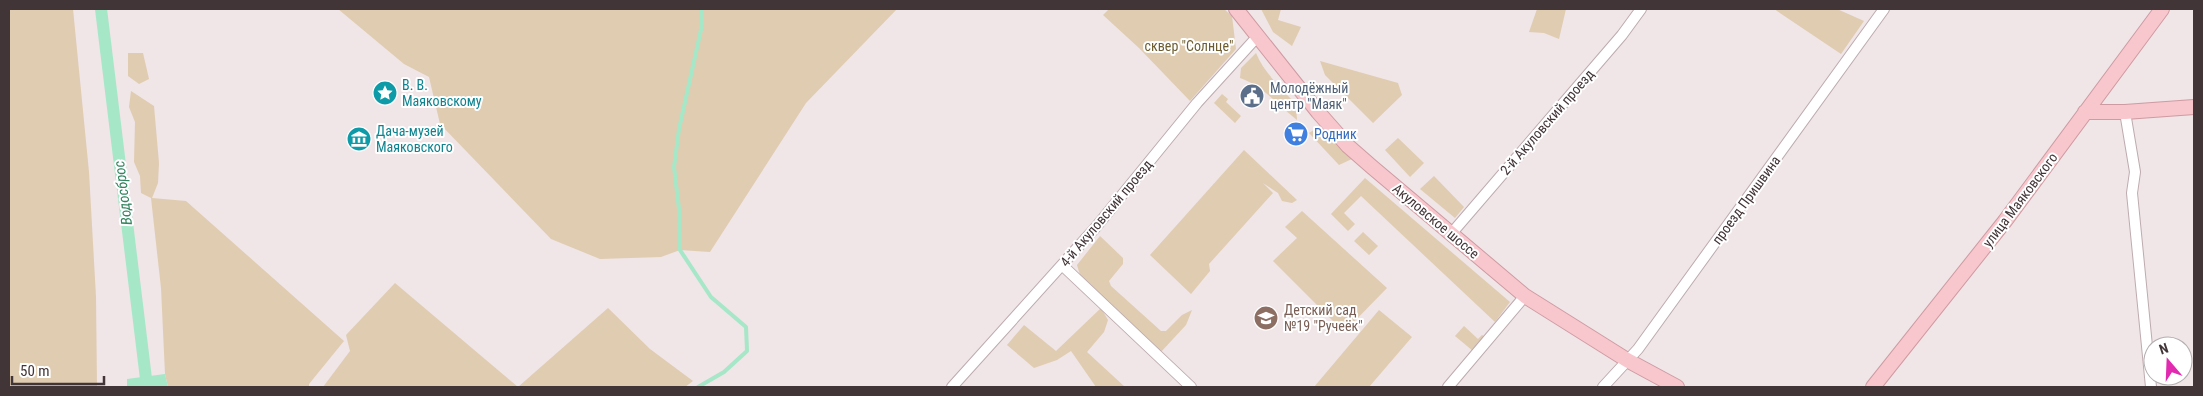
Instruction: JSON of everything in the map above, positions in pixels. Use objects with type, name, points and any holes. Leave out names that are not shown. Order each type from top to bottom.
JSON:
[{"type":"street","name":"2-й Акуловский проезд","points":[[1451,234],[1622,35],[1641,9]]},
{"type":"street","name":"проезд Пришвина","points":[[1603,387],[1638,349],[1884,9]]},
{"type":"street","name":"улица Маяковского","points":[[1873,387],[2005,221],[2162,9]]},
{"type":"street","name":"Акуловское шоссе","points":[[1239,10],[1257,37],[1348,146],[1525,296],[1627,360],[1678,387]]},
{"type":"street","name":"4-й Акуловский проезд","points":[[952,387],[1063,266],[1203,96],[1257,37]]},
{"type":"street","points":[[2085,112],[2125,112],[2194,107]]},
{"type":"street","points":[[2125,112],[2135,172],[2132,193],[2151,387]]},
{"type":"street","points":[[1063,266],[1190,387]]},
{"type":"street","points":[[1448,387],[1525,296]]},
{"type":"green space","points":[[9,9],[73,9],[89,172],[96,297],[97,387],[9,387]]},
{"type":"green space","points":[[338,9],[897,9],[806,103],[710,252],[680,250],[661,257],[600,259],[551,239],[440,124],[429,77],[404,64]]},
{"type":"green space","name":"сквер \"Солнце\"","points":[[1109,9],[1224,9],[1232,16],[1236,49],[1190,101],[1139,48],[1103,15]]},
{"type":"green space","points":[[1261,9],[1281,9],[1278,20],[1301,27],[1292,46],[1273,32]]},
{"type":"green space","points":[[1537,9],[1566,9],[1559,39],[1544,33],[1529,32]]},
{"type":"green space","points":[[1774,9],[1837,9],[1864,21],[1841,54]]},
{"type":"green space","points":[[128,53],[143,53],[149,79],[139,84],[128,76]]},
{"type":"green space","points":[[1256,53],[1268,74],[1296,104],[1297,120],[1263,91],[1240,78],[1241,68]]},
{"type":"green space","points":[[1320,61],[1398,83],[1402,95],[1373,123],[1325,75]]},
{"type":"green space","points":[[131,91],[154,106],[159,163],[158,183],[152,198],[186,201],[344,341],[309,384],[309,387],[168,387],[165,374],[161,288],[151,198],[141,193],[140,176],[134,162],[135,122],[129,107]]},
{"type":"green space","points":[[1222,94],[1228,99],[1226,102],[1241,116],[1235,123],[1214,103]]},
{"type":"green space","points":[[1320,126],[1327,128],[1354,158],[1339,165],[1309,133]]},
{"type":"green space","points":[[1398,138],[1424,163],[1410,177],[1385,150]]},
{"type":"green space","points":[[1244,150],[1297,200],[1292,203],[1282,201],[1278,193],[1263,183],[1273,193],[1209,264],[1210,271],[1191,294],[1150,255]]},
{"type":"green space","points":[[1434,176],[1464,207],[1455,218],[1420,189]]},
{"type":"green space","points":[[1365,178],[1510,302],[1495,322],[1361,196],[1344,213],[1355,224],[1348,231],[1331,214]]},
{"type":"green space","points":[[1302,211],[1387,288],[1344,332],[1273,261],[1297,238],[1285,227]]},
{"type":"green space","points":[[1363,232],[1378,246],[1369,255],[1354,241]]},
{"type":"green space","points":[[1100,236],[1123,258],[1123,264],[1109,281],[1111,286],[1161,331],[1166,331],[1182,315],[1192,310],[1186,325],[1160,353],[1081,278],[1077,265]]},
{"type":"green space","points":[[395,283],[518,387],[323,387],[350,351],[346,335]]},
{"type":"green space","points":[[608,308],[650,349],[693,381],[685,387],[518,387]]},
{"type":"green space","points":[[1101,308],[1108,320],[1104,332],[1087,352],[1125,387],[1096,387],[1071,351],[1057,360],[1034,368],[1007,345],[1024,325],[1056,351]]},
{"type":"green space","points":[[1379,310],[1412,337],[1369,387],[1314,387]]},
{"type":"green space","points":[[1464,326],[1478,339],[1482,335],[1486,337],[1473,351],[1455,336]]},
{"type":"shaded area","points":[[165,374],[168,387],[127,387],[127,379]]},
{"type":"waterway","name":"Водосброс","points":[[101,9],[147,387]]},
{"type":"waterway","points":[[698,387],[724,372],[747,351],[746,327],[711,297],[680,250],[679,209],[674,167],[679,129],[702,25],[702,9]]},
{"type":"place","name":"В. В. Маяковскому","points":[[385,93]]},
{"type":"place","name":"Молодёжный центр \"Маяк\"","points":[[1252,96]]},
{"type":"place","name":"Родник","points":[[1296,134]]},
{"type":"place","name":"Дача-музей Маяковского","points":[[359,139]]},
{"type":"place","name":"Детский сад №19 \"Ручеёк\"","points":[[1266,318]]}]
